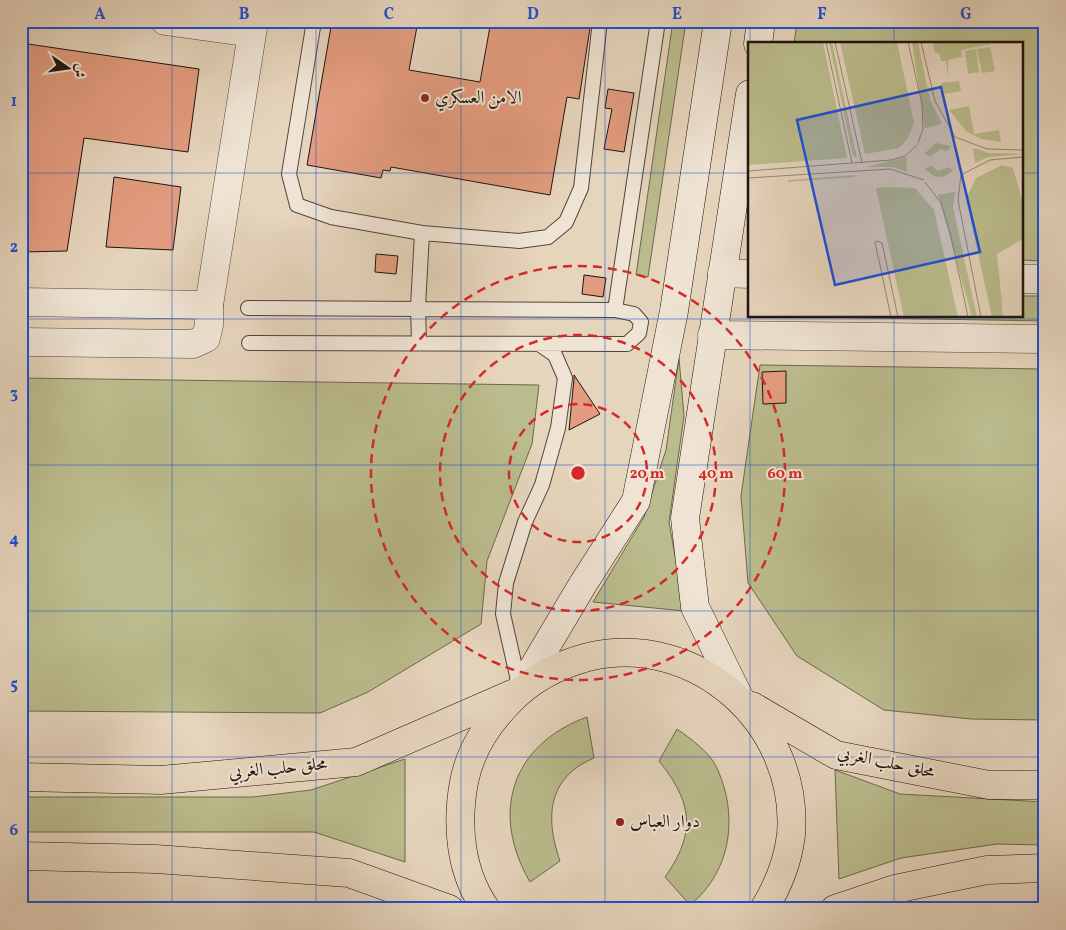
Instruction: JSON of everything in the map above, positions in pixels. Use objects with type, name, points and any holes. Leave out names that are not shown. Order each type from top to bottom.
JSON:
[{"type":"highway","points":[[486,909],[467,870],[460,838],[460,805],[466,772],[479,742],[497,714],[520,690],[545,673],[572,661],[602,654],[632,653],[662,656],[690,666],[717,680],[740,699],[760,721],[775,747],[786,775],[791,835],[785,864],[774,892],[764,909]]},
{"type":"highway","name":"محلق حلب الغربي","points":[[21,777],[162,780],[356,762],[520,690]]},
{"type":"highway","name":"محلق حلب الغربي","points":[[740,699],[836,755],[989,785],[1045,785]]},
{"type":"highway","points":[[21,856],[156,859],[349,873],[450,909]]},
{"type":"highway","points":[[835,909],[895,889],[987,870],[1045,868]]},
{"type":"main road","points":[[21,342],[193,344],[206,338],[210,325],[209,305],[253,27],[165,21]]},
{"type":"main road","points":[[520,690],[583,584],[636,501],[674,310],[718,21]]},
{"type":"main road","points":[[758,42],[761,21]]},
{"type":"main road","points":[[740,699],[694,607],[685,518],[748,107]]},
{"type":"main road","points":[[722,273],[748,274]]},
{"type":"main road","points":[[1024,278],[1045,279]]},
{"type":"main road","points":[[21,302],[209,305]]},
{"type":"main road","points":[[712,336],[1045,339]]},
{"type":"lane","points":[[314,21],[289,174],[296,205],[331,216],[422,233],[519,241],[548,237],[566,222],[581,188],[600,21]]},
{"type":"lane","points":[[615,310],[658,21]]},
{"type":"lane","points":[[419,342],[418,308],[422,233]]},
{"type":"lane","points":[[248,308],[615,310],[634,314],[641,322],[639,333],[627,344],[249,343]]},
{"type":"lane","points":[[520,690],[503,614],[506,583],[525,522],[542,485],[558,428],[565,378],[554,355],[539,344]]},
{"type":"green space","points":[[673,21],[686,21],[648,277],[636,275]]},
{"type":"green space","points":[[797,21],[1045,21],[1045,261],[1024,260],[1024,42],[794,42]]},
{"type":"green space","points":[[1024,296],[1045,296],[1045,321],[872,318],[1024,318]]},
{"type":"green space","points":[[679,358],[684,416],[669,522],[685,611],[593,602],[644,517],[666,450]]},
{"type":"green space","points":[[760,365],[1045,369],[1045,720],[971,719],[884,710],[797,656],[748,583],[741,496]]},
{"type":"green space","points":[[21,378],[539,385],[532,444],[487,561],[481,624],[368,692],[320,713],[21,711]]},
{"type":"green space","points":[[587,717],[594,758],[578,766],[567,776],[559,788],[554,801],[552,830],[560,861],[530,882],[518,856],[511,831],[510,807],[515,784],[525,763],[540,745],[561,729]]},
{"type":"green space","points":[[677,729],[704,750],[713,761],[723,784],[728,803],[729,822],[723,859],[715,876],[690,905],[665,877],[682,846],[686,831],[684,804],[670,776],[659,761]]},
{"type":"green space","points":[[405,759],[405,862],[314,832],[21,832],[21,797],[253,797],[311,790]]},
{"type":"green space","points":[[835,770],[900,794],[1045,802],[1045,845],[997,844],[901,858],[839,879]]},
{"type":"building","name":"الامن العسكري","points":[[332,21],[418,21],[409,70],[480,82],[491,21],[546,21],[590,28],[579,99],[567,97],[550,195],[391,167],[390,171],[383,170],[381,178],[307,165]]},
{"type":"building","points":[[21,43],[199,69],[188,152],[84,138],[67,251],[21,252]]},
{"type":"building","points":[[608,89],[634,93],[624,152],[604,149],[612,109],[605,108]]},
{"type":"building","points":[[114,177],[181,187],[173,250],[106,247]]},
{"type":"building","points":[[376,254],[398,256],[396,274],[375,272]]},
{"type":"building","points":[[584,275],[606,278],[603,297],[582,294]]},
{"type":"building","points":[[786,371],[786,403],[763,404],[762,372]]},
{"type":"building","points":[[574,375],[600,414],[569,430],[574,379]]},
{"type":"place","name":"الامن العسكري","points":[[425,98]]},
{"type":"place","name":"دوار العباس","points":[[620,822]]}]
